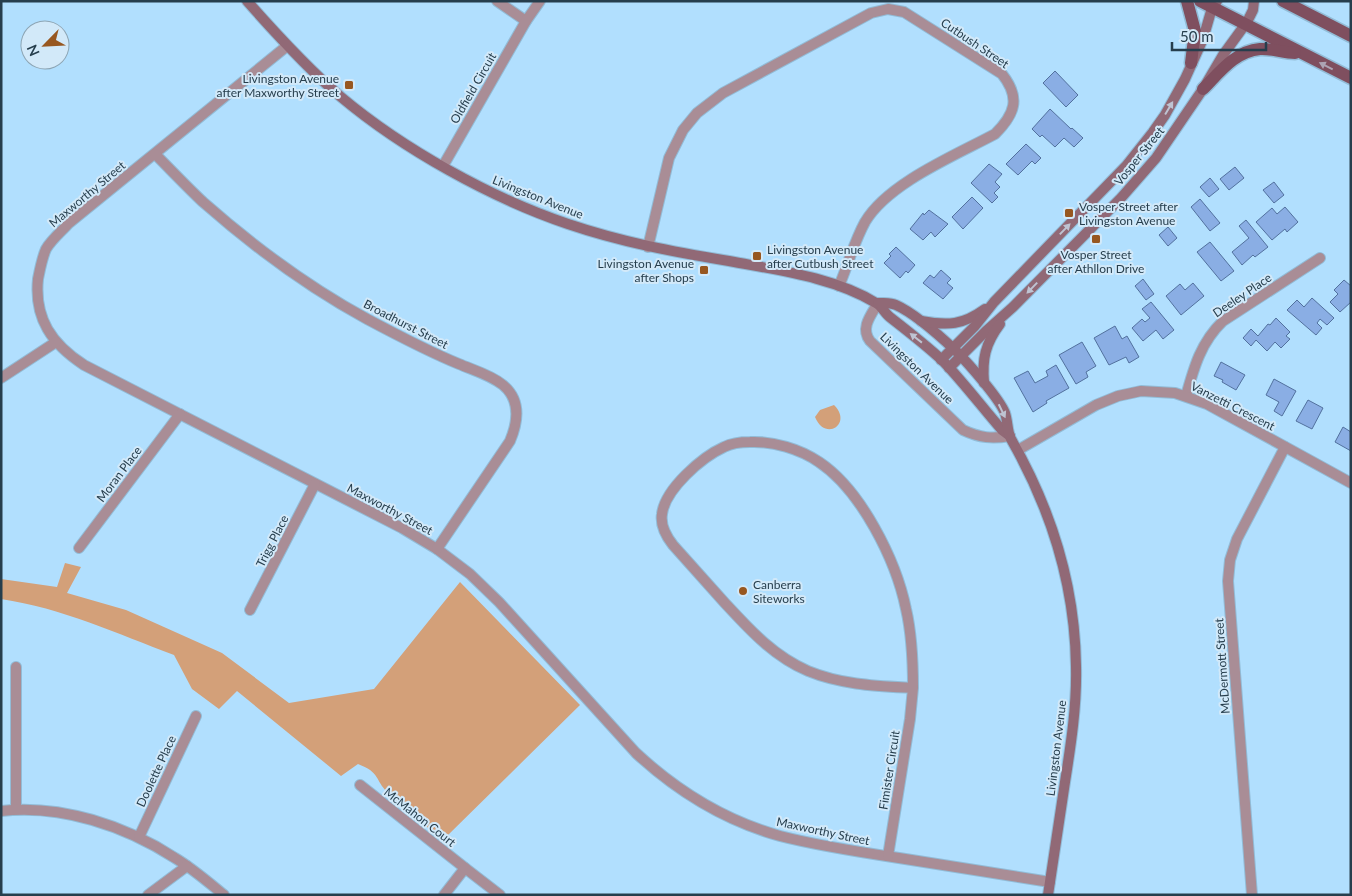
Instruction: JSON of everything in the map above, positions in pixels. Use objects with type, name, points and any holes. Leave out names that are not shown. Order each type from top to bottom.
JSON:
[{"type":"main road","points":[[1187,1],[1195,31],[1191,63]]},
{"type":"main road","points":[[1200,1],[1214,5],[1245,25],[1351,78]]},
{"type":"main road","points":[[1283,1],[1351,36]]},
{"type":"main road","points":[[1203,89],[1240,55],[1260,49],[1302,54]]},
{"type":"street","name":"Livingston Avenue","points":[[247,1],[286,46],[349,103],[380,127],[443,166],[492,193],[542,214],[621,240],[648,247],[784,271],[839,286],[878,303],[889,302],[896,304],[920,321],[961,356],[984,383],[1004,412],[1010,436],[1030,472],[1050,518],[1058,542],[1069,591],[1076,641],[1074,719],[1048,895]]},
{"type":"street","points":[[497,1],[526,21]]},
{"type":"street","name":"Oldfield Circuit","points":[[443,166],[526,21],[540,1]]},
{"type":"street","name":"Vosper Street","points":[[950,368],[1121,198],[1156,158],[1203,89],[1223,54],[1245,25],[1253,10],[1254,1]]},
{"type":"street","name":"Vosper Street","points":[[941,360],[994,302],[1126,166],[1165,115],[1185,80],[1203,39],[1214,5]]},
{"type":"street","name":"Cutbush Street","points":[[648,247],[673,148],[683,130],[705,106],[723,93],[871,13],[888,9],[904,12],[1002,74],[1013,90],[1014,104],[1006,123],[995,134],[909,180],[880,202],[862,227],[839,286]]},
{"type":"street","name":"Maxworthy Street","points":[[286,46],[70,223],[52,240],[46,249],[39,273],[38,305],[50,334],[56,342],[68,355],[84,365],[402,528],[437,549],[470,574],[499,602],[636,753],[683,791],[719,812],[779,836],[822,846],[1050,882]]},
{"type":"street","name":"Broadhurst Street","points":[[155,154],[226,222],[307,282],[395,334],[490,377],[503,385],[512,397],[517,411],[516,426],[510,441],[437,549]]},
{"type":"street","name":"Deeley Place","points":[[1186,396],[1203,344],[1216,328],[1223,321],[1320,258]]},
{"type":"street","points":[[920,321],[942,324],[957,323],[976,315],[994,302]]},
{"type":"street","name":"Livingston Avenue","points":[[878,303],[888,316],[950,368],[1002,430],[1010,436]]},
{"type":"street","name":"Livingston Avenue","points":[[878,303],[867,323],[865,332],[870,341],[963,430],[985,438],[1010,436]]},
{"type":"street","points":[[984,383],[983,364],[986,348],[993,334],[1013,307]]},
{"type":"street","points":[[1,378],[56,342]]},
{"type":"street","name":"Vanzetti Crescent","points":[[1018,450],[1096,406],[1118,396],[1153,391],[1186,396],[1206,404],[1351,483]]},
{"type":"street","name":"Moran Place","points":[[79,548],[180,414]]},
{"type":"street","name":"Fimister Circuit","points":[[888,856],[910,719],[913,688],[913,668],[910,627],[900,588],[886,551],[867,516],[835,475],[818,461],[798,451],[775,444],[750,442],[725,446],[710,455],[676,485],[666,498],[662,513],[661,520],[665,534],[758,639],[781,657],[816,674],[839,681],[871,686],[913,688]]},
{"type":"street","name":"McDermott Street","points":[[1252,895],[1228,581],[1230,560],[1236,539],[1285,447]]},
{"type":"street","name":"Trigg Place","points":[[250,610],[315,484]]},
{"type":"street","points":[[16,667],[16,809]]},
{"type":"street","name":"Doolette Place","points":[[139,837],[196,716]]},
{"type":"street","name":"McMahon Court","points":[[360,785],[500,895]]},
{"type":"street","points":[[1,811],[16,809],[65,814],[88,819],[139,837],[187,866],[224,895]]},
{"type":"street","points":[[148,895],[187,866]]},
{"type":"street","points":[[444,895],[465,868]]},
{"type":"shaded area","points":[[834,405],[839,412],[839,424],[835,428],[825,428],[819,424],[815,417],[820,410]]},
{"type":"shaded area","points":[[65,563],[81,567],[67,593],[126,610],[222,653],[289,703],[374,689],[460,582],[580,705],[447,836],[442,832],[438,836],[394,799],[370,770],[358,764],[341,776],[237,691],[219,709],[192,689],[174,655],[68,615],[1,599],[1,579],[57,587]]},
{"type":"building","points":[[1055,71],[1078,95],[1066,107],[1043,83]]},
{"type":"building","points":[[1050,109],[1083,138],[1074,147],[1064,138],[1055,147],[1032,129]]},
{"type":"building","points":[[1026,144],[1041,158],[1035,164],[1032,161],[1018,175],[1006,164]]},
{"type":"building","points":[[989,164],[1002,174],[995,182],[1000,187],[994,193],[998,197],[992,203],[971,183]]},
{"type":"building","points":[[1235,167],[1244,178],[1229,190],[1220,179]]},
{"type":"building","points":[[1210,178],[1219,189],[1209,197],[1200,187]]},
{"type":"building","points":[[1274,182],[1284,195],[1274,203],[1263,190]]},
{"type":"building","points":[[972,197],[983,208],[963,229],[952,217]]},
{"type":"building","points":[[1200,199],[1220,223],[1210,231],[1191,207]]},
{"type":"building","points":[[1285,207],[1298,222],[1287,232],[1285,229],[1272,240],[1256,222],[1272,208],[1277,214]]},
{"type":"building","points":[[929,210],[948,224],[935,237],[931,232],[923,240],[910,229],[923,213],[924,215]]},
{"type":"building","points":[[1246,220],[1268,247],[1255,257],[1253,255],[1242,265],[1232,252],[1249,238],[1239,226]]},
{"type":"building","points":[[1168,227],[1177,238],[1168,246],[1159,235]]},
{"type":"building","points":[[1210,242],[1234,271],[1221,281],[1197,252]]},
{"type":"building","points":[[896,247],[915,265],[900,278],[884,263]]},
{"type":"building","points":[[941,270],[951,279],[947,283],[953,288],[943,299],[923,283],[930,275],[934,278]]},
{"type":"building","points":[[1143,279],[1154,294],[1146,300],[1135,286]]},
{"type":"building","points":[[1344,280],[1351,286],[1351,302],[1340,312],[1330,302],[1338,294],[1334,290]]},
{"type":"building","points":[[1193,283],[1204,296],[1181,315],[1166,296],[1180,284],[1185,290]]},
{"type":"building","points":[[1312,298],[1334,318],[1327,325],[1320,319],[1317,323],[1322,328],[1316,335],[1287,310],[1297,300],[1304,307]]},
{"type":"building","points":[[1151,302],[1174,330],[1163,339],[1156,330],[1143,341],[1132,328],[1142,319],[1145,322],[1150,318],[1142,309]]},
{"type":"building","points":[[1276,318],[1290,332],[1286,336],[1290,339],[1281,348],[1275,342],[1267,351],[1256,340],[1251,346],[1243,338],[1251,329],[1258,336]]},
{"type":"building","points":[[1115,326],[1122,339],[1127,336],[1139,357],[1129,363],[1126,357],[1109,365],[1094,338]]},
{"type":"building","points":[[1082,342],[1096,366],[1086,372],[1088,377],[1076,384],[1059,355]]},
{"type":"building","points":[[1221,362],[1245,375],[1236,390],[1214,376]]},
{"type":"building","points":[[1056,365],[1069,388],[1046,401],[1047,403],[1033,412],[1014,378],[1028,371],[1035,383],[1048,376],[1046,371]]},
{"type":"building","points":[[1274,379],[1296,391],[1282,416],[1274,411],[1279,402],[1266,395]]},
{"type":"building","points":[[1308,400],[1323,408],[1312,429],[1296,421]]},
{"type":"building","points":[[1343,427],[1351,432],[1351,451],[1335,442]]},
{"type":"place","name":"Livingston Avenue after Maxworthy Street","points":[[349,85]]},
{"type":"place","name":"Vosper Street after Livingston Avenue","points":[[1069,213]]},
{"type":"place","name":"Vosper Street after Athllon Drive","points":[[1096,239]]},
{"type":"place","name":"Livingston Avenue after Cutbush Street","points":[[757,256]]},
{"type":"place","name":"Livingston Avenue after Shops","points":[[704,270]]},
{"type":"place","name":"Canberra Siteworks","points":[[743,591]]}]
